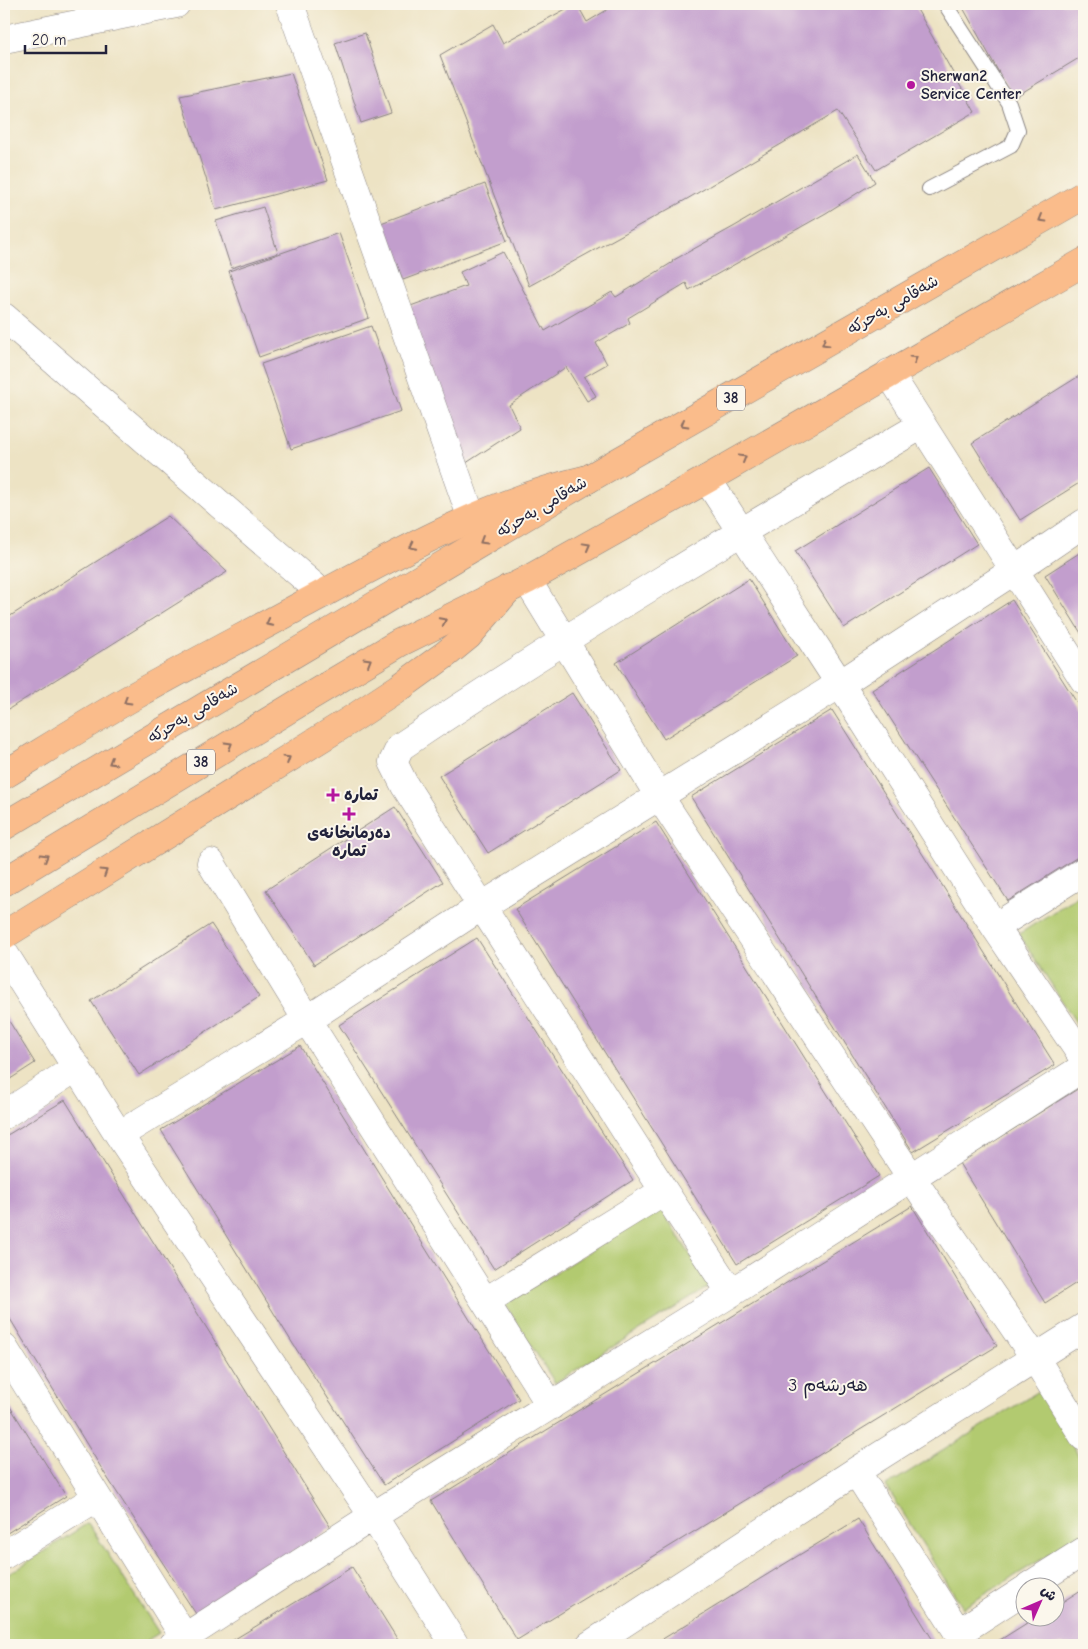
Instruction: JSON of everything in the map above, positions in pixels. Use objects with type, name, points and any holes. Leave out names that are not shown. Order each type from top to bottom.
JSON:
[{"type":"main road","name":"شەقامی بەحرکە","points":[[4,826],[588,479],[1084,195]]},
{"type":"main road","name":"38","points":[[4,882],[399,643],[518,584],[1083,265]]},
{"type":"main road","points":[[4,775],[136,695],[412,546],[528,496],[556,486],[588,479]]},
{"type":"main road","points":[[4,935],[399,688],[468,636],[518,584]]},
{"type":"street","points":[[4,39],[176,4]]},
{"type":"street","points":[[290,4],[472,519]]},
{"type":"street","points":[[4,318],[323,594]]},
{"type":"street","points":[[889,373],[1084,680]]},
{"type":"street","points":[[731,1293],[405,786],[393,762],[400,747],[564,640],[741,531],[922,425]]},
{"type":"street","points":[[707,479],[995,927],[1084,1059]]},
{"type":"street","points":[[119,1135],[307,1020],[482,906],[840,684],[1084,523]]},
{"type":"street","points":[[518,584],[564,640],[658,796],[911,1177],[1035,1358],[1084,1438]]},
{"type":"street","points":[[211,863],[307,1020],[551,1406]]},
{"type":"street","points":[[995,927],[1084,872]]},
{"type":"street","points":[[4,954],[119,1135],[374,1516],[455,1645]]},
{"type":"street","points":[[4,1114],[76,1067]]},
{"type":"street","points":[[4,1348],[96,1498],[179,1642],[374,1516],[731,1293],[1084,1067]]},
{"type":"street","points":[[486,1301],[664,1191]]},
{"type":"street","points":[[590,1645],[856,1471],[1084,1327]]},
{"type":"street","points":[[856,1471],[962,1639],[1016,1597]]},
{"type":"street","points":[[4,1555],[96,1498]]},
{"type":"street","points":[[1045,1576],[1084,1551]]},
{"type":"lane","points":[[929,189],[1011,146],[1018,130],[1009,103],[945,4]]},
{"type":"green space","points":[[1084,892],[1084,1035],[1019,934]]},
{"type":"green space","points":[[660,1207],[710,1286],[555,1383],[505,1304]]},
{"type":"green space","points":[[1039,1391],[1084,1464],[1084,1533],[963,1608],[886,1486]]},
{"type":"green space","points":[[88,1523],[159,1633],[140,1645],[4,1645],[4,1577]]},
{"type":"building","points":[[577,4],[587,22],[617,4],[914,4],[975,112],[876,170],[838,111],[687,199],[529,286],[440,55],[493,24],[503,43]]},
{"type":"building","points":[[961,4],[1084,4],[1084,55],[1013,98]]},
{"type":"building","points":[[365,33],[391,113],[361,123],[335,43]]},
{"type":"building","points":[[291,73],[328,180],[216,210],[180,96]]},
{"type":"building","points":[[858,154],[875,182],[826,213],[689,290],[686,283],[628,318],[630,323],[596,343],[607,364],[584,377],[596,396],[587,401],[566,367],[509,405],[520,428],[460,467],[405,308],[466,286],[460,272],[503,252],[545,331],[612,292],[616,297],[672,261]]},
{"type":"building","points":[[485,184],[507,241],[403,280],[381,223]]},
{"type":"building","points":[[263,207],[278,253],[231,268],[216,221]]},
{"type":"building","points":[[339,233],[369,318],[259,357],[229,271]]},
{"type":"building","points":[[371,326],[401,411],[291,449],[261,364]]},
{"type":"building","points":[[1084,373],[1084,480],[1020,520],[972,443]]},
{"type":"building","points":[[929,468],[977,544],[844,628],[795,551]]},
{"type":"building","points":[[168,516],[227,572],[4,712],[4,620]]},
{"type":"building","points":[[1084,550],[1084,638],[1045,575]]},
{"type":"building","points":[[749,579],[797,656],[664,739],[616,663]]},
{"type":"building","points":[[1012,600],[1084,714],[1084,853],[1008,901],[872,690]]},
{"type":"building","points":[[572,693],[621,770],[488,853],[439,776]]},
{"type":"building","points":[[832,710],[1055,1065],[913,1152],[691,797]]},
{"type":"building","points":[[395,807],[443,882],[314,965],[266,890]]},
{"type":"building","points":[[656,822],[879,1176],[737,1264],[515,909]]},
{"type":"building","points":[[211,924],[259,997],[139,1075],[91,1001]]},
{"type":"building","points":[[477,938],[633,1180],[494,1269],[339,1025]]},
{"type":"building","points":[[4,1013],[35,1063],[4,1083]]},
{"type":"building","points":[[300,1046],[519,1399],[384,1485],[293,1344],[161,1130]]},
{"type":"building","points":[[1084,1085],[1084,1278],[1045,1303],[959,1163]]},
{"type":"building","points":[[65,1100],[331,1528],[196,1614],[105,1474],[4,1309],[4,1137]]},
{"type":"building","points":[[912,1206],[997,1346],[517,1640],[431,1501]]},
{"type":"building","points":[[4,1397],[66,1496],[4,1535]]},
{"type":"building","points":[[858,1519],[936,1645],[653,1645],[755,1582]]},
{"type":"building","points":[[352,1567],[401,1645],[225,1645],[319,1588]]},
{"type":"building","points":[[1084,1588],[1084,1645],[992,1645],[1022,1626],[1066,1626],[1066,1600]]},
{"type":"place","name":"Sherwan2 Service Center","points":[[911,85]]},
{"type":"place","name":"تمارە","points":[[333,795]]},
{"type":"place","name":"دەرمانخانەی تمارە","points":[[349,814]]},
{"type":"district","name":"ھەرشەم 3","points":[[828,1385]]}]
